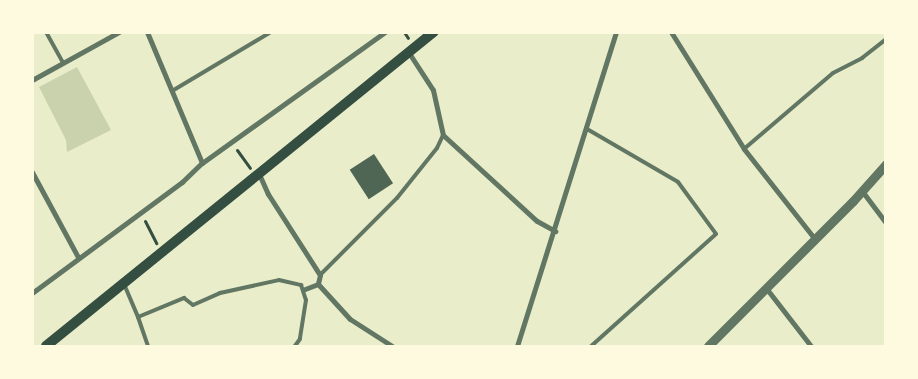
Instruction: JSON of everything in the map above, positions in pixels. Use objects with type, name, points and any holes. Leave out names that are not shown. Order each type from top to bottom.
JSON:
[{"type":"main road","points":[[46,346],[124,284],[255,171],[434,32]]},
{"type":"street","points":[[32,80],[119,32]]},
{"type":"street","points":[[146,32],[202,163]]},
{"type":"street","points":[[32,293],[78,257],[182,182],[202,163],[385,32]]},
{"type":"street","points":[[517,346],[555,231],[616,32]]},
{"type":"street","points":[[671,32],[744,149],[814,238]]},
{"type":"street","points":[[409,53],[433,90],[444,135],[537,221],[555,231]]},
{"type":"street","points":[[708,346],[862,191],[886,164]]},
{"type":"street","points":[[255,171],[320,275],[318,284]]},
{"type":"street","points":[[32,172],[78,257]]},
{"type":"street","points":[[862,191],[886,224]]},
{"type":"street","points":[[305,289],[318,284]]},
{"type":"street","points":[[318,284],[350,319],[392,346]]},
{"type":"street","points":[[766,288],[811,346]]},
{"type":"lane","points":[[46,32],[63,63]]},
{"type":"lane","points":[[172,91],[272,32]]},
{"type":"lane","points":[[744,149],[834,72],[862,58],[886,39]]},
{"type":"lane","points":[[587,128],[678,182],[716,234],[591,346]]},
{"type":"lane","points":[[320,275],[398,198],[437,148],[444,135]]},
{"type":"lane","points":[[138,317],[184,298],[193,305],[220,293],[279,280],[301,285],[305,289],[300,339],[295,346]]},
{"type":"lane","points":[[124,284],[148,346]]},
{"type":"path","points":[[235,148],[255,171]]},
{"type":"path","points":[[143,218],[156,243]]},
{"type":"green space","points":[[77,67],[111,130],[67,152],[66,140],[39,87]]},
{"type":"building","points":[[374,154],[393,183],[369,199],[350,170]]}]
